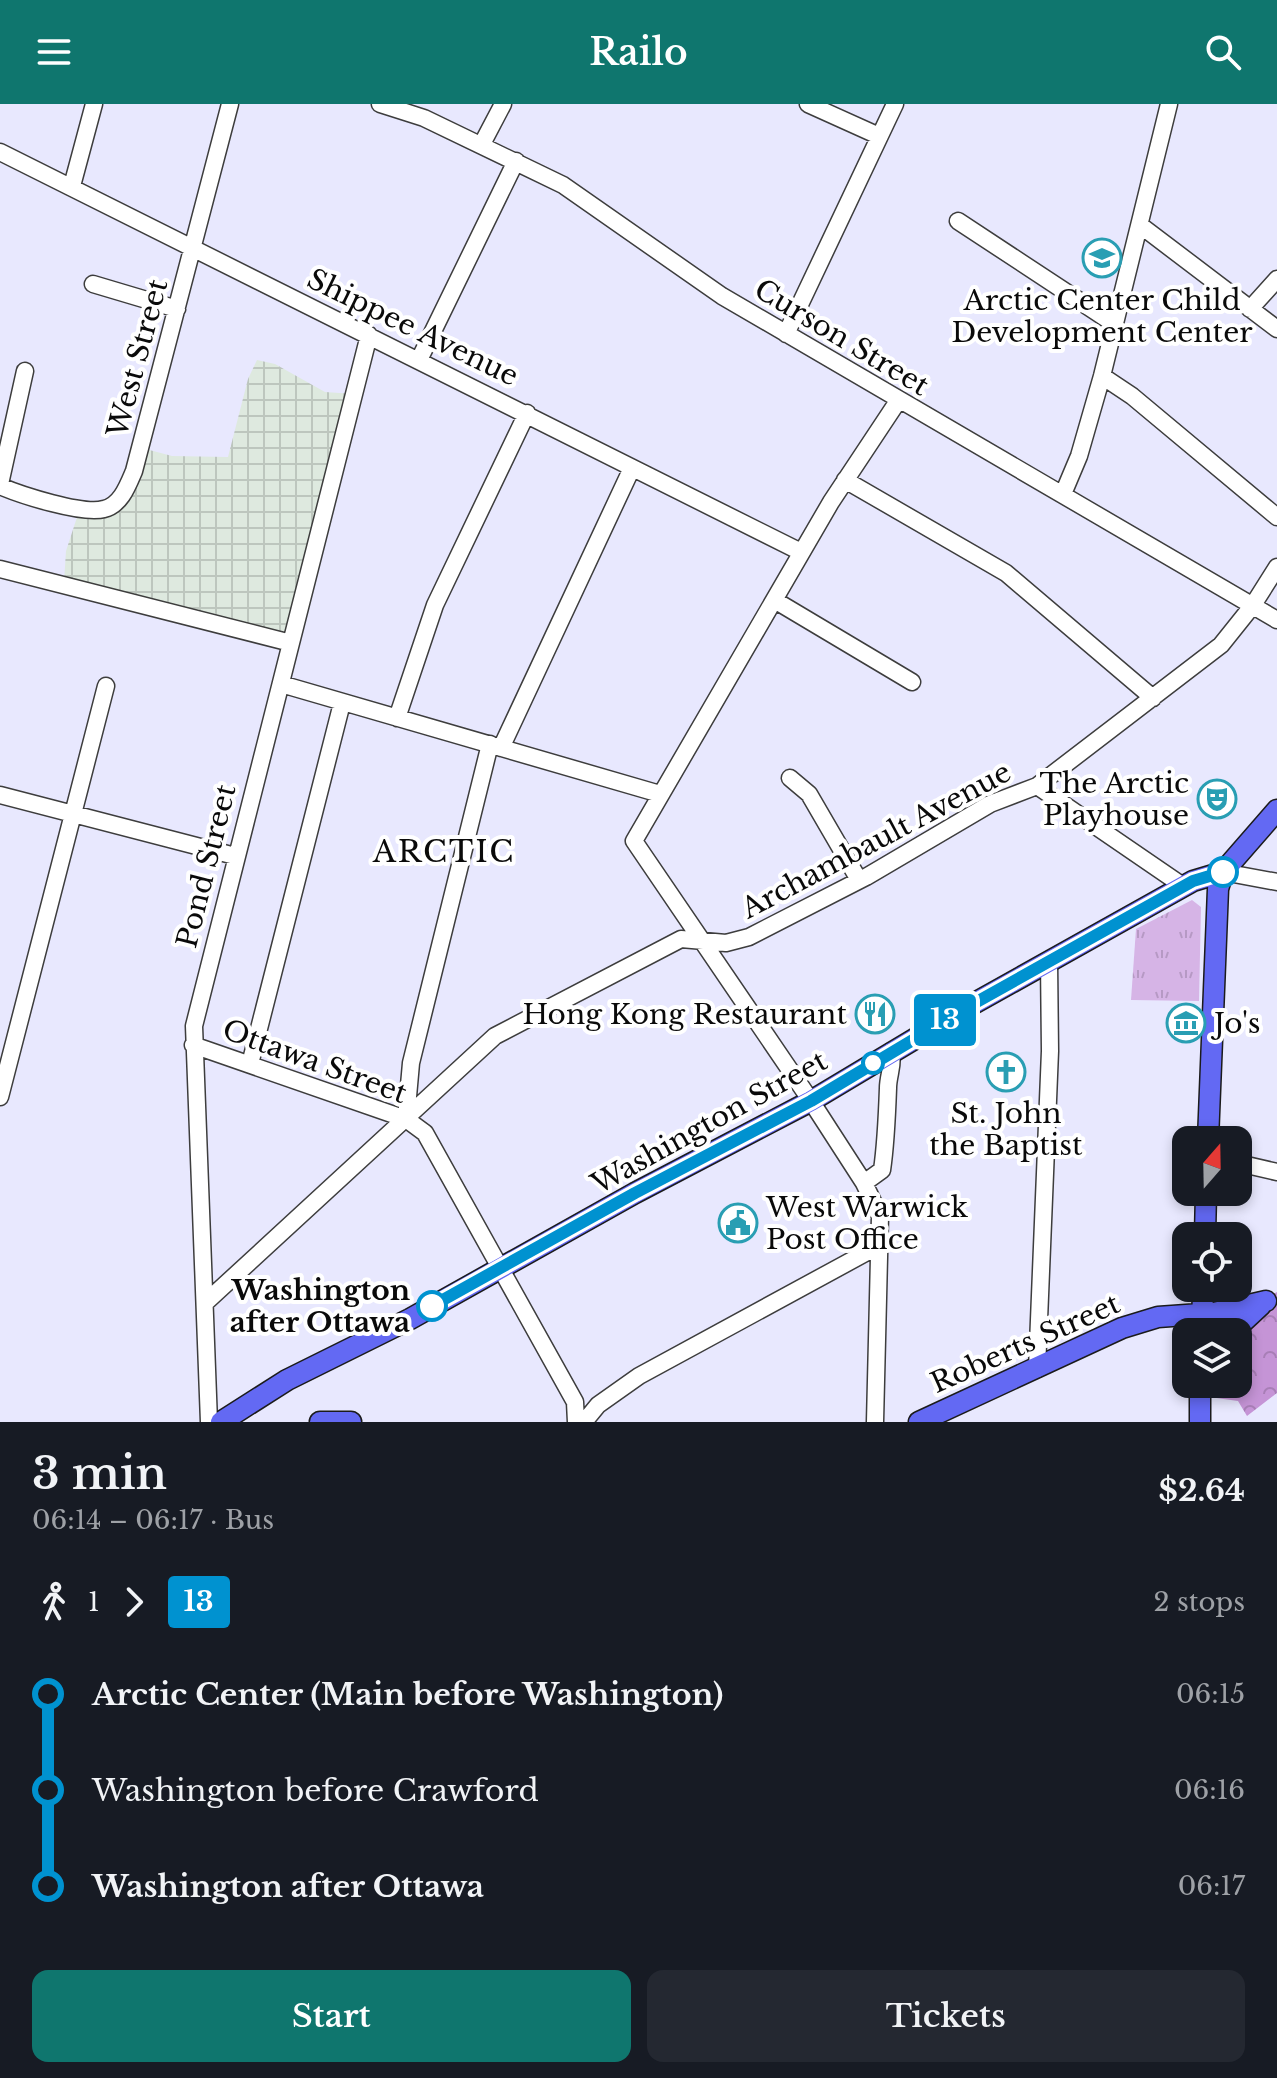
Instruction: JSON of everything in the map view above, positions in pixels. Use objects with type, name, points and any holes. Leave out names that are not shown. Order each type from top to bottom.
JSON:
[{"type":"main road","points":[[1209,1126],[1217,906],[1223,872],[1277,810]]},
{"type":"main road","name":"Washington Street","points":[[221,1422],[287,1380],[811,1101],[891,1051],[1183,886],[1223,872]]},
{"type":"main road","points":[[1248,1318],[1271,1297]]},
{"type":"main road","name":"Roberts Street","points":[[1215,1318],[1271,1297]]},
{"type":"main road","name":"Roberts Street","points":[[919,1422],[1037,1369],[1104,1334],[1141,1321],[1172,1322]]},
{"type":"main road","points":[[1200,1398],[1200,1422]]},
{"type":"main road","points":[[320,1422],[351,1422]]},
{"type":"street","points":[[72,186],[94,104]]},
{"type":"street","name":"West Street","points":[[25,371],[0,485],[88,510],[106,509],[115,503],[134,471],[230,104]]},
{"type":"street","name":"Curson Street","points":[[380,104],[424,118],[563,185],[722,296],[1277,620]]},
{"type":"street","points":[[482,144],[503,104]]},
{"type":"street","points":[[808,104],[879,136]]},
{"type":"street","points":[[786,334],[895,104]]},
{"type":"street","points":[[1063,494],[1079,456],[1102,376],[1169,104]]},
{"type":"street","name":"Shippee Avenue","points":[[0,152],[801,552]]},
{"type":"street","points":[[419,360],[516,161]]},
{"type":"street","points":[[958,221],[1113,323]]},
{"type":"street","points":[[1140,225],[1277,329]]},
{"type":"street","points":[[1250,309],[1277,279]]},
{"type":"street","points":[[93,284],[177,309]]},
{"type":"street","name":"Pond Street","points":[[209,1422],[193,1045],[197,1010],[369,335]]},
{"type":"street","points":[[1102,376],[1132,396],[1277,517]]},
{"type":"street","points":[[875,1422],[880,1216],[864,1183],[811,1101],[705,941],[652,872],[634,841],[776,601],[801,552],[898,401]]},
{"type":"street","points":[[397,718],[435,605],[527,413]]},
{"type":"street","points":[[406,1119],[411,1063],[495,746],[632,468]]},
{"type":"street","points":[[845,480],[1006,573],[1153,698]]},
{"type":"street","name":"Archambault Avenue","points":[[205,1303],[275,1235],[495,1036],[681,939],[726,943],[749,937],[859,880],[990,804],[1037,786],[1221,645],[1253,605],[1277,567]]},
{"type":"street","points":[[0,569],[291,643]]},
{"type":"street","points":[[776,601],[912,682]]},
{"type":"street","points":[[281,684],[660,794]]},
{"type":"street","points":[[0,1097],[106,686]]},
{"type":"street","points":[[250,1064],[342,703]]},
{"type":"street","points":[[790,778],[809,794],[859,880]]},
{"type":"street","points":[[1037,786],[1183,886]]},
{"type":"street","points":[[0,795],[235,856]]},
{"type":"street","points":[[1223,872],[1277,882]]},
{"type":"street","points":[[1037,1369],[1049,1064],[1049,961]]},
{"type":"street","name":"Ottawa Street","points":[[193,1045],[406,1119],[425,1133],[575,1402],[576,1422]]},
{"type":"street","points":[[864,1183],[882,1170],[888,1128],[888,1084],[893,1064],[891,1051]]},
{"type":"street","points":[[1252,1166],[1277,1172]]},
{"type":"street","points":[[584,1422],[598,1405],[639,1376],[880,1245]]},
{"type":"shaded area","points":[[257,360],[275,364],[325,392],[354,394],[293,640],[64,582],[66,551],[80,508],[112,506],[142,448],[172,456],[228,457],[248,379]]},
{"type":"green space","points":[[1192,900],[1201,907],[1199,1001],[1131,1000],[1136,929]]},
{"type":"green space","points":[[1277,1292],[1277,1393],[1247,1416],[1238,1401],[1216,1398],[1252,1398],[1252,1318],[1203,1318],[1203,1302],[1252,1302],[1252,1295],[1262,1300]]},
{"type":"bus line","name":"13","points":[[432,1306],[635,1193],[811,1101],[891,1051],[1089,938],[1193,881],[1223,872]]},
{"type":"place","name":"Arctic Center Child Development Center","points":[[1102,258]]},
{"type":"place","name":"The Arctic Playhouse","points":[[1217,799]]},
{"type":"place","name":"Hong Kong Restaurant","points":[[875,1014]]},
{"type":"place","name":"Jo's","points":[[1186,1023]]},
{"type":"place","name":"St. John the Baptist","points":[[1006,1072]]},
{"type":"place","name":"West Warwick Post Office","points":[[738,1223]]},
{"type":"place","name":"Washington after Ottawa","points":[[432,1306]]},
{"type":"district","name":"ARCTIC","points":[[444,852]]}]
